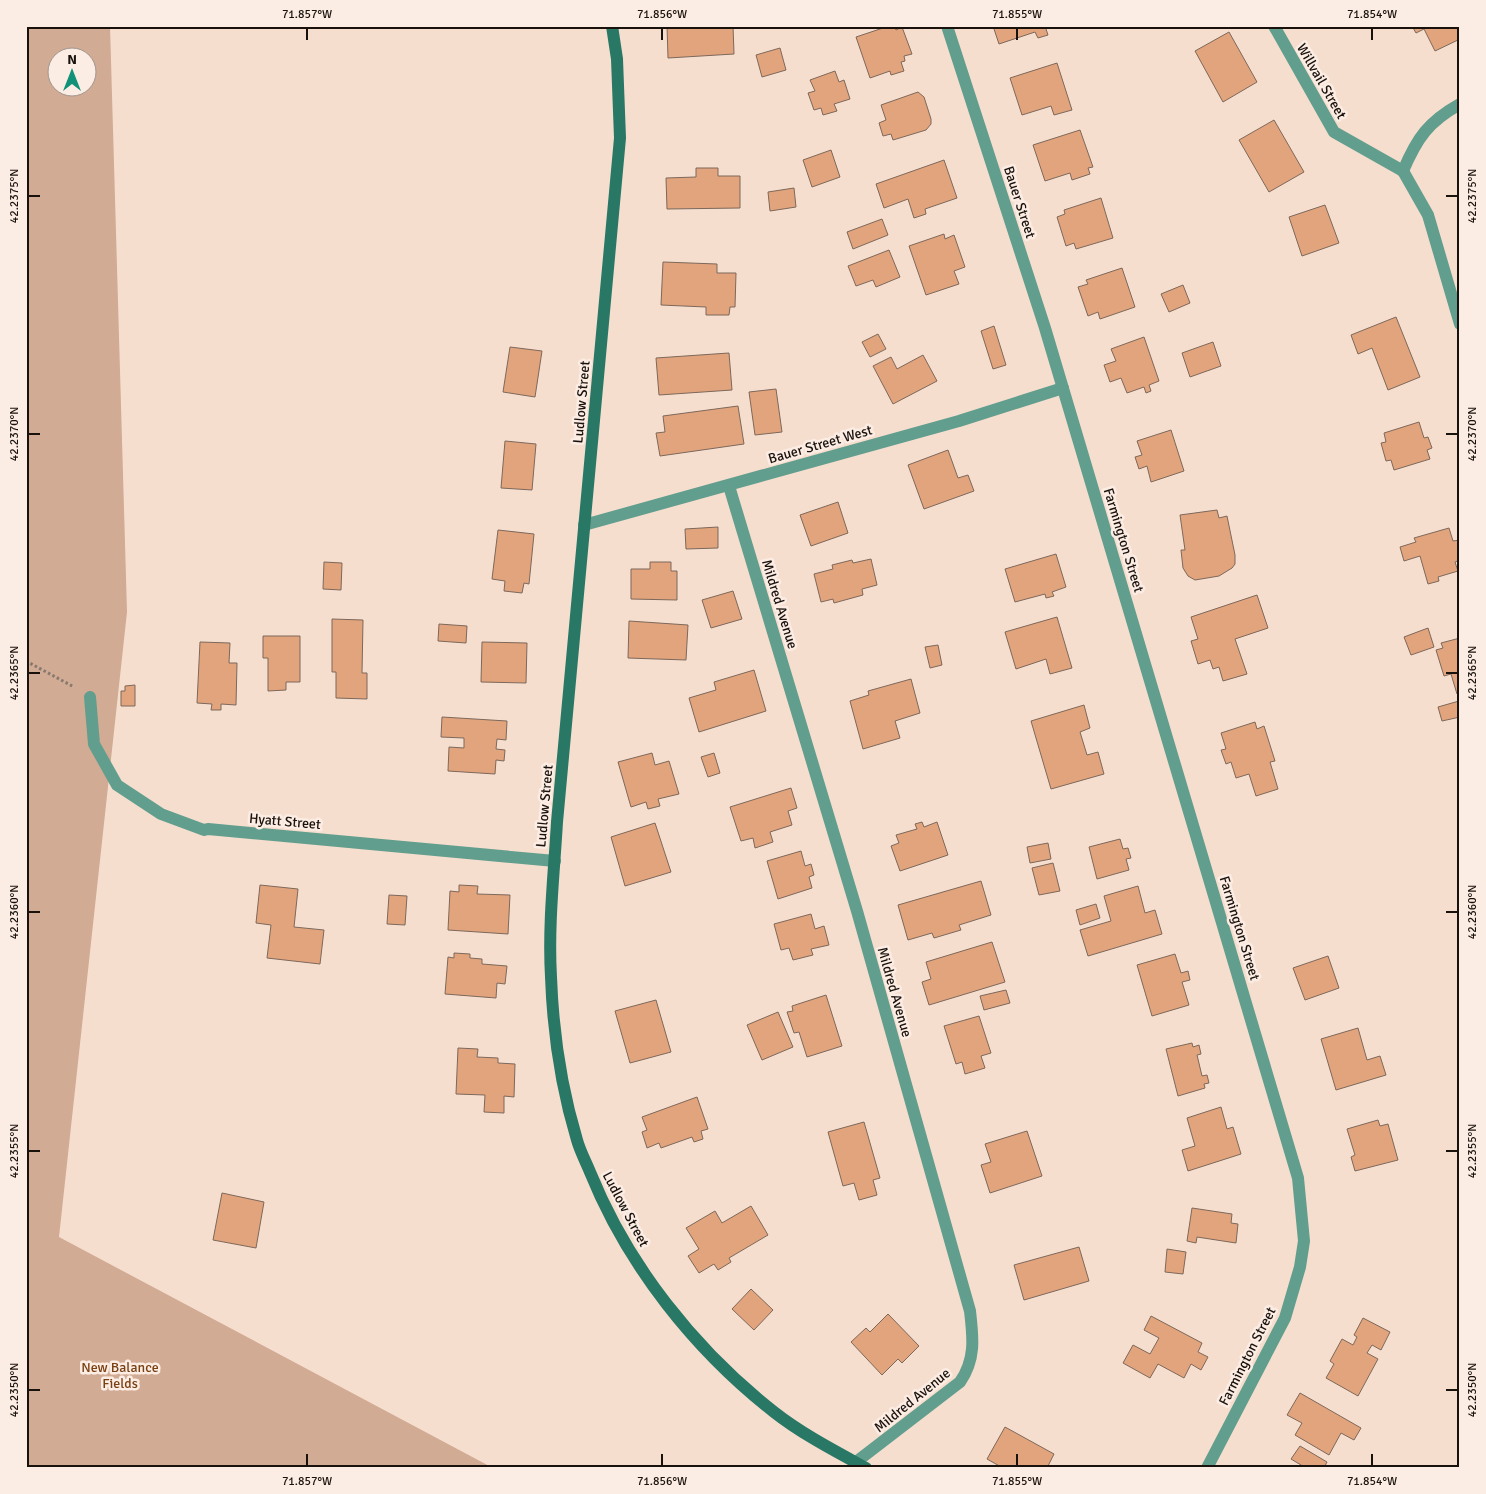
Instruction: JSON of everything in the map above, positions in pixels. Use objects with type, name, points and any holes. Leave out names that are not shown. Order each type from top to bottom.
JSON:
[{"type":"street","name":"Ludlow Street","points":[[612,26],[618,85],[620,138],[584,525],[550,926],[550,977],[555,1032],[564,1088],[578,1142],[600,1197],[629,1249],[662,1298],[696,1339],[734,1377],[774,1412],[861,1465]]},
{"type":"street","name":"Bauer Street","points":[[947,26],[1063,388]]},
{"type":"street","name":"Willvail Street","points":[[1274,26],[1334,132],[1403,171]]},
{"type":"street","points":[[1460,104],[1442,114],[1416,142],[1403,171],[1428,215],[1460,324]]},
{"type":"street","name":"Bauer Street West","points":[[584,525],[959,421],[1063,388]]},
{"type":"street","name":"Farmington Street","points":[[1063,388],[1298,1178],[1304,1241],[1300,1266],[1285,1318],[1206,1468]]},
{"type":"street","name":"Mildred Avenue","points":[[729,486],[857,911],[970,1311],[973,1335],[972,1356],[966,1373],[960,1382],[861,1465]]},
{"type":"street","name":"Hyatt Street","points":[[90,697],[94,744],[117,785],[162,814],[204,830],[555,861]]},
{"type":"path","points":[[26,661],[90,697]]},
{"type":"green space","name":"New Balance Fields","points":[[26,26],[110,26],[127,612],[59,1237],[493,1468],[26,1468]]},
{"type":"building","points":[[667,26],[733,26],[734,54],[668,58]]},
{"type":"building","points":[[894,26],[896,30],[902,27],[912,54],[904,56],[905,61],[901,62],[904,71],[891,75],[890,71],[870,78],[856,37]]},
{"type":"building","points":[[993,26],[1045,26],[1048,35],[1038,38],[1035,32],[999,44]]},
{"type":"building","points":[[1412,26],[1460,26],[1460,39],[1435,51],[1424,29],[1416,33]]},
{"type":"building","points":[[1229,32],[1257,82],[1223,102],[1195,51]]},
{"type":"building","points":[[780,48],[786,70],[762,77],[756,55]]},
{"type":"building","points":[[1057,63],[1072,110],[1054,115],[1051,106],[1022,115],[1010,78]]},
{"type":"building","points":[[835,71],[839,82],[844,80],[850,99],[834,104],[837,111],[823,115],[821,108],[814,110],[808,93],[815,91],[810,80]]},
{"type":"building","points":[[918,92],[924,97],[931,124],[926,130],[893,140],[891,134],[883,136],[879,123],[886,120],[881,105]]},
{"type":"building","points":[[1274,120],[1304,172],[1269,192],[1239,140]]},
{"type":"building","points":[[1080,130],[1093,167],[1088,168],[1090,174],[1072,180],[1070,173],[1045,181],[1033,145]]},
{"type":"building","points":[[831,150],[840,177],[812,187],[803,160]]},
{"type":"building","points":[[944,160],[957,198],[925,209],[926,214],[914,218],[908,199],[884,208],[876,184]]},
{"type":"building","points":[[696,168],[718,168],[718,176],[740,176],[740,208],[667,209],[666,178],[696,177]]},
{"type":"building","points":[[794,188],[796,207],[770,211],[768,192]]},
{"type":"building","points":[[1101,198],[1113,238],[1076,249],[1074,243],[1066,246],[1057,217],[1065,214],[1064,210]]},
{"type":"building","points":[[1325,205],[1339,243],[1302,256],[1289,217]]},
{"type":"building","points":[[882,219],[888,235],[853,249],[847,232]]},
{"type":"building","points":[[944,234],[945,239],[954,235],[965,267],[954,271],[959,284],[926,295],[909,246]]},
{"type":"building","points":[[889,250],[900,277],[876,287],[873,280],[856,286],[848,266]]},
{"type":"building","points":[[663,262],[717,264],[717,273],[736,273],[735,307],[730,307],[729,315],[706,315],[706,307],[661,305]]},
{"type":"building","points":[[1122,268],[1135,307],[1100,319],[1098,312],[1088,316],[1078,287],[1088,284],[1086,280]]},
{"type":"building","points":[[1183,285],[1190,303],[1169,312],[1161,294]]},
{"type":"building","points":[[1396,317],[1420,377],[1388,390],[1372,348],[1358,354],[1351,335]]},
{"type":"building","points":[[994,326],[1006,365],[993,369],[981,331]]},
{"type":"building","points":[[878,334],[886,349],[870,357],[862,342]]},
{"type":"building","points":[[1144,337],[1159,381],[1149,385],[1151,391],[1146,393],[1144,387],[1127,393],[1121,378],[1110,382],[1104,365],[1116,361],[1111,349]]},
{"type":"building","points":[[1213,342],[1221,366],[1190,377],[1182,353]]},
{"type":"building","points":[[510,347],[542,351],[535,397],[503,392]]},
{"type":"building","points":[[729,353],[732,390],[659,395],[656,358]]},
{"type":"building","points":[[923,355],[937,381],[893,404],[873,366],[891,357],[897,369]]},
{"type":"building","points":[[776,389],[782,432],[755,435],[749,392]]},
{"type":"building","points":[[738,406],[744,444],[660,456],[656,433],[665,432],[663,416]]},
{"type":"building","points":[[1419,422],[1424,438],[1428,437],[1432,448],[1427,450],[1430,459],[1394,470],[1391,460],[1386,461],[1381,443],[1386,442],[1384,433]]},
{"type":"building","points":[[1171,430],[1184,471],[1151,482],[1147,466],[1139,469],[1135,457],[1142,455],[1137,441]]},
{"type":"building","points":[[505,441],[536,444],[532,490],[501,488]]},
{"type":"building","points":[[948,450],[958,478],[968,475],[974,491],[924,509],[908,465]]},
{"type":"building","points":[[838,502],[848,533],[811,546],[800,515]]},
{"type":"building","points":[[1217,510],[1219,518],[1227,516],[1235,564],[1219,576],[1195,580],[1188,576],[1183,568],[1181,550],[1185,550],[1180,515]]},
{"type":"building","points":[[718,527],[718,548],[686,549],[685,529]]},
{"type":"building","points":[[1449,528],[1453,541],[1460,540],[1460,560],[1455,562],[1458,571],[1438,577],[1439,581],[1428,584],[1420,556],[1404,561],[1400,547],[1416,542],[1414,538]]},
{"type":"building","points":[[498,530],[534,534],[529,584],[524,583],[522,593],[504,591],[505,581],[492,579]]},
{"type":"building","points":[[1056,554],[1066,587],[1052,592],[1054,596],[1046,598],[1045,594],[1015,602],[1005,569]]},
{"type":"building","points":[[871,559],[877,585],[862,589],[863,595],[834,603],[833,599],[821,602],[814,574],[833,569],[832,565],[852,560],[853,563]]},
{"type":"building","points":[[324,562],[342,563],[341,590],[323,589]]},
{"type":"building","points":[[650,562],[671,562],[671,571],[677,571],[677,600],[631,599],[631,569],[650,569]]},
{"type":"building","points":[[733,591],[742,619],[711,628],[702,600]]},
{"type":"building","points":[[1257,595],[1268,628],[1235,639],[1247,674],[1223,681],[1219,667],[1213,669],[1210,660],[1198,664],[1191,641],[1198,639],[1191,617]]},
{"type":"building","points":[[1057,617],[1072,668],[1050,674],[1046,659],[1016,669],[1005,632]]},
{"type":"building","points":[[332,619],[363,620],[362,673],[367,673],[367,699],[336,698],[336,672],[332,672]]},
{"type":"building","points":[[629,621],[688,625],[686,660],[628,658]]},
{"type":"building","points":[[439,624],[467,626],[466,643],[438,641]]},
{"type":"building","points":[[1428,628],[1434,647],[1411,655],[1404,637]]},
{"type":"building","points":[[263,636],[300,636],[300,682],[286,682],[286,690],[268,691],[268,658],[263,658]]},
{"type":"building","points":[[1460,638],[1460,693],[1457,694],[1451,674],[1444,676],[1436,650],[1443,648],[1441,643]]},
{"type":"building","points":[[200,642],[230,643],[229,663],[237,663],[236,705],[221,704],[221,710],[211,710],[212,704],[197,703]]},
{"type":"building","points":[[482,642],[527,643],[526,683],[481,682]]},
{"type":"building","points":[[938,645],[942,665],[930,668],[925,647]]},
{"type":"building","points":[[754,670],[766,711],[699,732],[689,698],[716,690],[714,682]]},
{"type":"building","points":[[911,679],[920,713],[895,721],[900,738],[863,749],[850,701],[869,695],[868,691]]},
{"type":"building","points":[[135,685],[135,706],[121,706],[121,691],[125,691],[125,686]]},
{"type":"building","points":[[1459,701],[1460,717],[1442,721],[1438,707]]},
{"type":"building","points":[[1084,705],[1090,728],[1080,732],[1087,755],[1098,752],[1104,774],[1051,789],[1031,721]]},
{"type":"building","points":[[442,717],[507,721],[506,740],[497,739],[496,749],[505,750],[504,761],[496,760],[495,774],[448,771],[449,747],[464,748],[464,738],[441,737]]},
{"type":"building","points":[[1255,722],[1257,729],[1264,726],[1275,761],[1270,762],[1278,789],[1256,796],[1249,774],[1236,778],[1231,762],[1226,764],[1221,750],[1226,749],[1221,733]]},
{"type":"building","points":[[652,753],[655,765],[669,761],[679,794],[658,799],[660,806],[648,809],[646,802],[631,807],[618,762]]},
{"type":"building","points":[[714,753],[720,773],[708,777],[701,757]]},
{"type":"building","points":[[791,788],[797,808],[788,811],[792,825],[770,832],[773,842],[755,848],[753,838],[741,841],[730,807]]},
{"type":"building","points":[[922,822],[924,827],[937,822],[948,855],[900,871],[891,846],[899,843],[896,835],[917,829],[915,824]]},
{"type":"building","points":[[655,823],[671,872],[625,886],[611,837]]},
{"type":"building","points":[[1120,839],[1123,849],[1128,848],[1131,858],[1126,859],[1129,870],[1097,879],[1089,847]]},
{"type":"building","points":[[1048,843],[1051,859],[1030,863],[1027,847]]},
{"type":"building","points":[[801,851],[805,866],[811,864],[814,875],[809,877],[812,888],[778,899],[767,861]]},
{"type":"building","points":[[1053,863],[1060,891],[1039,895],[1032,868]]},
{"type":"building","points":[[981,881],[991,915],[959,925],[961,930],[934,938],[932,933],[908,940],[898,905]]},
{"type":"building","points":[[260,885],[298,889],[294,927],[324,930],[320,964],[267,958],[271,925],[256,923]]},
{"type":"building","points":[[459,885],[478,886],[477,894],[510,895],[508,934],[448,930],[450,891],[459,892]]},
{"type":"building","points":[[1138,886],[1145,913],[1155,910],[1162,934],[1088,956],[1080,930],[1111,921],[1104,896]]},
{"type":"building","points":[[389,895],[407,896],[405,925],[387,924]]},
{"type":"building","points":[[1096,904],[1100,918],[1080,925],[1076,910]]},
{"type":"building","points":[[811,914],[815,929],[824,926],[829,945],[811,949],[813,955],[793,960],[789,948],[781,950],[774,924]]},
{"type":"building","points":[[992,942],[1005,982],[929,1005],[922,982],[931,979],[926,962]]},
{"type":"building","points":[[454,953],[470,954],[470,958],[482,959],[482,964],[507,966],[505,984],[497,983],[496,998],[445,994],[448,957],[454,958]]},
{"type":"building","points":[[1175,954],[1181,973],[1188,971],[1190,980],[1182,982],[1189,1005],[1152,1016],[1137,965]]},
{"type":"building","points":[[1328,956],[1339,988],[1305,1000],[1293,968]]},
{"type":"building","points":[[1006,990],[1010,1003],[984,1010],[980,996]]},
{"type":"building","points":[[826,995],[842,1046],[807,1057],[799,1032],[794,1033],[787,1012],[793,1011],[792,1006]]},
{"type":"building","points":[[656,1000],[671,1052],[630,1063],[615,1011]]},
{"type":"building","points":[[778,1012],[793,1047],[762,1060],[747,1025]]},
{"type":"building","points":[[979,1016],[991,1053],[981,1056],[985,1068],[965,1074],[962,1062],[956,1064],[944,1026]]},
{"type":"building","points":[[1358,1028],[1367,1060],[1380,1056],[1386,1075],[1336,1090],[1321,1039]]},
{"type":"building","points":[[1192,1043],[1193,1047],[1199,1045],[1201,1054],[1197,1055],[1202,1076],[1207,1075],[1209,1083],[1204,1084],[1205,1088],[1178,1096],[1166,1049]]},
{"type":"building","points":[[458,1048],[478,1049],[477,1057],[498,1058],[498,1063],[515,1064],[514,1097],[504,1096],[504,1113],[484,1112],[485,1095],[456,1094]]},
{"type":"building","points":[[697,1097],[708,1129],[701,1131],[703,1139],[694,1142],[692,1137],[661,1148],[659,1143],[647,1148],[642,1132],[647,1130],[642,1117]]},
{"type":"building","points":[[1221,1107],[1227,1129],[1233,1127],[1241,1154],[1188,1171],[1182,1150],[1195,1146],[1187,1118]]},
{"type":"building","points":[[1378,1120],[1380,1126],[1388,1124],[1398,1160],[1355,1171],[1351,1157],[1355,1155],[1347,1129]]},
{"type":"building","points":[[864,1122],[880,1178],[873,1180],[877,1195],[859,1200],[854,1183],[843,1186],[828,1132]]},
{"type":"building","points":[[1027,1131],[1042,1176],[990,1193],[981,1165],[991,1162],[985,1144]]},
{"type":"building","points":[[222,1193],[264,1202],[256,1248],[213,1240]]},
{"type":"building","points":[[751,1206],[768,1235],[729,1258],[731,1262],[718,1270],[714,1264],[699,1273],[688,1256],[699,1249],[686,1228],[715,1211],[722,1223]]},
{"type":"building","points":[[1192,1208],[1232,1214],[1231,1223],[1238,1224],[1236,1243],[1197,1237],[1196,1243],[1187,1241]]},
{"type":"building","points":[[1079,1247],[1089,1281],[1024,1300],[1014,1265]]},
{"type":"building","points":[[1167,1249],[1186,1252],[1183,1274],[1165,1272]]},
{"type":"building","points":[[751,1289],[773,1310],[754,1330],[732,1309]]},
{"type":"building","points":[[888,1314],[919,1346],[902,1363],[898,1359],[882,1375],[851,1342],[866,1328],[870,1332]]},
{"type":"building","points":[[1151,1316],[1202,1343],[1198,1352],[1208,1357],[1201,1370],[1191,1364],[1184,1378],[1158,1364],[1150,1378],[1123,1363],[1133,1345],[1150,1354],[1159,1338],[1144,1330]]},
{"type":"building","points":[[1363,1318],[1390,1332],[1381,1350],[1372,1345],[1367,1353],[1378,1359],[1358,1396],[1326,1378],[1334,1364],[1330,1361],[1342,1339],[1353,1345],[1357,1337],[1354,1335]]},
{"type":"building","points":[[1300,1393],[1361,1428],[1354,1440],[1341,1433],[1329,1455],[1295,1435],[1302,1423],[1287,1415]]},
{"type":"building","points":[[1005,1427],[1054,1454],[1047,1468],[1003,1468],[987,1459]]},
{"type":"building","points":[[1300,1446],[1327,1462],[1324,1468],[1306,1468],[1291,1459]]}]
